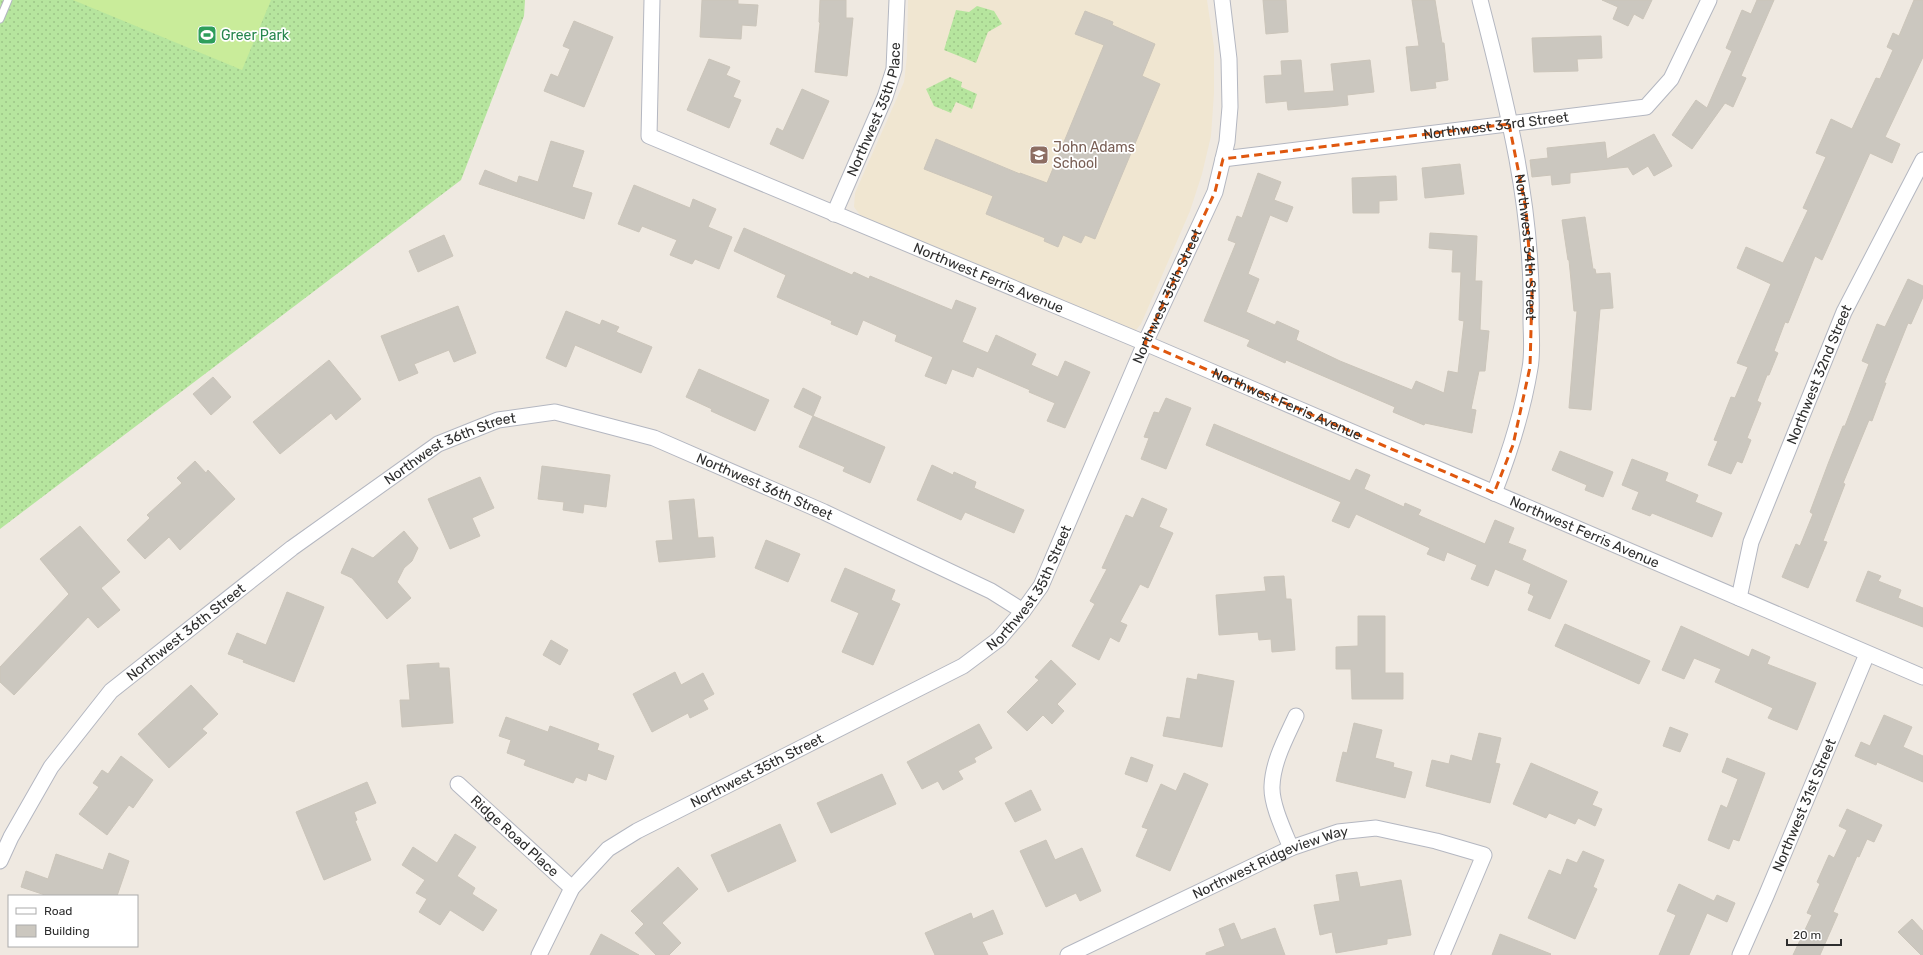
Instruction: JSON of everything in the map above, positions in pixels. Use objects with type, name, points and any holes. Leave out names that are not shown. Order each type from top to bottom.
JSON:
[{"type":"street","name":"Northwest Ferris Avenue","points":[[652,0],[649,136],[1145,343],[1923,677]]},
{"type":"street","name":"Northwest 35th Place","points":[[834,214],[885,97],[894,70],[897,0]]},
{"type":"street","name":"Northwest 35th Street","points":[[539,955],[572,888],[608,849],[637,831],[963,666],[999,639],[1041,586],[1145,343],[1214,192],[1227,142],[1230,107],[1229,59],[1222,0]]},
{"type":"street","name":"Northwest 34th Street","points":[[1480,0],[1495,56],[1526,209],[1532,293],[1530,367],[1513,445],[1494,493]]},
{"type":"street","name":"Northwest 33rd Street","points":[[1223,159],[1646,107],[1671,79],[1709,0]]},
{"type":"street","name":"Northwest 32nd Street","points":[[1739,598],[1751,542],[1844,312],[1923,160]]},
{"type":"street","name":"Northwest 36th Street","points":[[0,861],[11,837],[51,767],[111,691],[292,548],[438,444],[498,420],[555,412],[654,438],[824,512],[991,591],[1023,610]]},
{"type":"street","name":"Northwest 31st Street","points":[[1740,955],[1867,654]]},
{"type":"street","points":[[1291,848],[1279,821],[1272,787],[1277,758],[1296,716]]},
{"type":"street","name":"Ridge Road Place","points":[[458,784],[572,888]]},
{"type":"street","name":"Northwest Ridgeview Way","points":[[1068,955],[1291,848],[1338,832],[1376,828],[1436,841],[1484,856],[1442,955]]},
{"type":"lane","points":[[0,19],[8,0]]},
{"type":"highlighted area","points":[[1509,124],[1526,209],[1532,293],[1530,367],[1513,445],[1494,493],[1145,343],[1215,192],[1223,159]]},
{"type":"shaded area","name":"John Adams School","points":[[908,0],[1207,0],[1214,47],[1214,93],[1211,136],[1202,174],[1190,211],[1141,324],[1136,330],[1127,330],[861,216],[854,207],[855,193],[904,82],[907,56]]},
{"type":"green space","name":"Greer Park","points":[[0,0],[525,0],[524,16],[461,180],[0,529]]},
{"type":"green space","name":"Greer Park","points":[[73,0],[271,0],[242,70]]},
{"type":"green space","points":[[977,6],[994,11],[1002,24],[988,32],[976,63],[944,50],[956,10],[969,12]]},
{"type":"green space","points":[[950,77],[962,82],[961,87],[977,94],[972,109],[956,102],[951,113],[934,106],[926,89]]},
{"type":"building","points":[[702,0],[738,0],[738,4],[758,5],[756,26],[742,25],[741,39],[700,37]]},
{"type":"building","points":[[820,0],[846,0],[846,18],[853,18],[847,76],[815,72],[820,23]]},
{"type":"building","points":[[1263,0],[1286,0],[1288,32],[1266,34]]},
{"type":"building","points":[[1412,0],[1435,0],[1442,43],[1444,43],[1448,80],[1435,82],[1436,88],[1411,91],[1406,47],[1419,46]]},
{"type":"building","points":[[1602,0],[1652,0],[1643,19],[1634,14],[1628,26],[1613,19],[1618,7]]},
{"type":"building","points":[[1757,0],[1774,0],[1741,76],[1746,78],[1733,107],[1725,103],[1692,149],[1672,135],[1696,100],[1707,108],[1732,51],[1726,48],[1742,10],[1751,14]]},
{"type":"building","points":[[1914,0],[1923,0],[1923,57],[1885,137],[1900,144],[1892,163],[1870,153],[1822,260],[1815,256],[1788,323],[1785,322],[1774,351],[1778,353],[1769,375],[1767,375],[1757,401],[1761,403],[1747,438],[1751,440],[1742,463],[1737,461],[1731,474],[1708,465],[1718,441],[1714,440],[1731,397],[1735,398],[1748,367],[1737,363],[1771,284],[1737,268],[1746,247],[1783,263],[1808,210],[1803,208],[1826,157],[1816,153],[1831,119],[1852,129],[1876,78],[1880,79],[1893,50],[1887,47],[1893,33],[1899,36]]},
{"type":"building","points":[[1085,11],[1113,22],[1112,25],[1155,44],[1142,76],[1160,84],[1095,239],[1085,235],[1081,243],[1063,235],[1058,247],[1044,241],[1045,238],[986,214],[993,196],[924,169],[936,139],[1020,174],[1047,183],[1104,45],[1075,34]]},
{"type":"building","points":[[574,21],[613,37],[584,107],[544,91],[551,74],[558,77],[570,49],[563,46]]},
{"type":"building","points":[[1601,36],[1602,58],[1577,59],[1578,71],[1534,72],[1532,38]]},
{"type":"building","points":[[709,59],[730,67],[726,75],[740,81],[733,97],[741,100],[729,128],[687,110]]},
{"type":"building","points":[[1301,60],[1304,93],[1334,91],[1331,64],[1370,60],[1374,92],[1347,95],[1348,105],[1329,107],[1288,110],[1287,101],[1266,103],[1264,76],[1282,75],[1281,61]]},
{"type":"building","points":[[802,89],[829,101],[803,159],[770,144],[777,128],[783,131]]},
{"type":"building","points":[[1654,134],[1672,166],[1654,176],[1648,166],[1633,175],[1628,167],[1570,173],[1570,183],[1552,185],[1551,175],[1532,177],[1530,160],[1548,158],[1547,148],[1605,142],[1607,159]]},
{"type":"building","points":[[551,141],[584,151],[572,187],[592,193],[584,219],[479,184],[485,170],[517,183],[519,176],[538,182]]},
{"type":"building","points":[[1460,164],[1464,194],[1425,198],[1422,168]]},
{"type":"building","points":[[1258,173],[1281,182],[1274,200],[1293,207],[1287,222],[1270,215],[1248,274],[1259,279],[1246,312],[1275,325],[1277,321],[1299,331],[1296,340],[1340,361],[1412,390],[1416,381],[1444,393],[1448,371],[1458,373],[1464,321],[1459,320],[1461,272],[1452,272],[1453,250],[1429,248],[1430,233],[1477,236],[1475,281],[1482,281],[1480,330],[1489,331],[1485,371],[1479,371],[1471,409],[1476,410],[1472,433],[1425,423],[1424,425],[1393,412],[1395,407],[1286,360],[1285,363],[1247,346],[1250,340],[1204,321],[1236,243],[1228,240],[1237,216],[1242,218]]},
{"type":"building","points":[[1396,176],[1397,200],[1379,201],[1379,213],[1353,213],[1352,178]]},
{"type":"building","points":[[634,185],[690,208],[693,199],[716,209],[708,227],[732,237],[719,269],[695,259],[692,264],[670,255],[677,240],[642,226],[639,232],[618,224]]},
{"type":"building","points":[[1585,217],[1593,269],[1595,269],[1596,274],[1610,273],[1613,308],[1600,309],[1591,410],[1569,408],[1577,311],[1574,311],[1569,260],[1562,220]]},
{"type":"building","points":[[744,228],[852,275],[854,272],[869,279],[870,276],[952,310],[956,300],[976,308],[962,342],[988,353],[996,335],[1036,354],[1031,365],[1058,377],[1065,361],[1090,372],[1065,428],[1047,421],[1055,403],[1029,392],[1030,390],[977,367],[973,377],[952,369],[946,384],[925,376],[933,357],[895,341],[897,335],[863,320],[857,335],[831,324],[832,321],[777,297],[786,275],[734,251]]},
{"type":"building","points":[[444,235],[453,256],[418,272],[409,251]]},
{"type":"building","points":[[1908,279],[1923,286],[1923,297],[1911,324],[1908,323],[1884,383],[1886,383],[1872,421],[1869,420],[1843,483],[1845,484],[1823,541],[1827,542],[1808,588],[1782,577],[1796,544],[1800,546],[1813,514],[1810,512],[1869,364],[1862,361],[1877,324],[1885,327]]},
{"type":"building","points":[[458,306],[476,353],[454,362],[449,350],[414,364],[418,373],[399,381],[381,336]]},
{"type":"building","points":[[566,311],[600,325],[602,320],[619,327],[616,332],[652,347],[641,373],[575,345],[566,367],[546,358]]},
{"type":"building","points":[[329,360],[361,399],[336,420],[331,413],[280,454],[253,422]]},
{"type":"building","points":[[699,369],[769,400],[755,431],[711,411],[712,409],[686,397]]},
{"type":"building","points":[[213,377],[231,397],[211,415],[193,394]]},
{"type":"building","points":[[803,388],[821,397],[813,416],[794,407]]},
{"type":"building","points":[[1166,398],[1191,408],[1166,469],[1141,459],[1149,438],[1144,437],[1154,412],[1159,413]]},
{"type":"building","points":[[813,416],[885,447],[870,483],[843,471],[845,467],[799,447]]},
{"type":"building","points":[[1214,424],[1350,481],[1356,469],[1370,475],[1364,489],[1404,507],[1405,503],[1421,510],[1418,515],[1485,544],[1495,520],[1514,528],[1508,543],[1526,550],[1522,560],[1567,581],[1550,619],[1528,610],[1534,596],[1528,593],[1531,584],[1495,569],[1488,586],[1471,579],[1477,565],[1447,552],[1444,561],[1427,554],[1430,548],[1356,514],[1349,528],[1332,521],[1341,502],[1206,445]]},
{"type":"building","points":[[1560,451],[1613,472],[1603,497],[1585,490],[1587,485],[1552,470]]},
{"type":"building","points":[[1632,459],[1668,473],[1665,481],[1698,495],[1695,502],[1722,513],[1712,537],[1652,513],[1650,516],[1632,509],[1639,492],[1622,485]]},
{"type":"building","points":[[195,461],[206,473],[208,470],[235,499],[180,550],[169,537],[145,559],[127,540],[150,518],[147,515],[182,483],[177,478]]},
{"type":"building","points":[[932,465],[953,475],[954,472],[976,482],[974,488],[1024,510],[1014,533],[965,512],[961,520],[917,500]]},
{"type":"building","points":[[542,466],[610,475],[606,507],[584,504],[583,513],[563,510],[564,502],[538,499]]},
{"type":"building","points":[[480,477],[494,508],[472,518],[480,536],[450,549],[428,499]]},
{"type":"building","points":[[1142,498],[1167,509],[1159,527],[1173,533],[1148,588],[1140,584],[1120,622],[1127,625],[1119,642],[1110,637],[1099,660],[1072,646],[1095,604],[1090,601],[1107,569],[1102,568],[1126,515],[1133,518]]},
{"type":"building","points":[[694,499],[698,538],[713,537],[715,557],[659,562],[656,541],[673,540],[669,501]]},
{"type":"building","points":[[80,526],[120,572],[101,588],[120,610],[98,628],[88,617],[14,695],[0,682],[0,667],[69,594],[40,559]]},
{"type":"building","points":[[404,531],[418,548],[412,561],[404,568],[397,582],[411,598],[387,619],[352,578],[341,573],[352,548],[373,558]]},
{"type":"building","points":[[766,540],[800,554],[788,582],[755,568]]},
{"type":"building","points":[[845,568],[895,590],[891,600],[900,604],[873,665],[842,652],[859,613],[831,601]]},
{"type":"building","points":[[1868,571],[1881,576],[1878,581],[1901,590],[1898,598],[1923,608],[1923,627],[1856,601]]},
{"type":"building","points":[[1284,576],[1286,599],[1291,599],[1295,650],[1272,652],[1271,639],[1259,640],[1258,632],[1219,635],[1216,595],[1266,591],[1264,577]]},
{"type":"building","points":[[287,592],[324,607],[294,682],[243,662],[244,660],[228,654],[237,633],[266,645]]},
{"type":"building","points":[[1358,616],[1385,616],[1385,673],[1403,673],[1403,699],[1352,699],[1351,669],[1336,669],[1336,647],[1358,646]]},
{"type":"building","points":[[1565,624],[1650,661],[1639,684],[1555,646]]},
{"type":"building","points":[[1681,626],[1749,657],[1752,649],[1770,657],[1767,664],[1816,683],[1797,730],[1768,718],[1773,708],[1715,682],[1721,669],[1694,658],[1684,679],[1662,670]]},
{"type":"building","points":[[551,640],[568,650],[560,665],[543,655]]},
{"type":"building","points":[[1051,660],[1076,684],[1057,704],[1064,711],[1052,724],[1043,715],[1027,731],[1007,712],[1039,680],[1035,677]]},
{"type":"building","points":[[439,663],[439,668],[449,668],[453,723],[402,727],[400,700],[410,700],[407,665]]},
{"type":"building","points":[[675,672],[681,685],[703,673],[714,694],[703,700],[708,709],[690,718],[688,713],[652,732],[633,694]]},
{"type":"building","points":[[1198,674],[1234,681],[1222,747],[1163,736],[1167,717],[1180,719],[1187,678],[1197,680]]},
{"type":"building","points":[[191,685],[218,714],[202,729],[207,733],[169,768],[138,734]]},
{"type":"building","points":[[1884,715],[1912,727],[1903,747],[1923,756],[1923,782],[1877,762],[1876,765],[1855,756],[1861,742],[1870,746]]},
{"type":"building","points":[[506,717],[548,732],[550,726],[599,744],[597,750],[614,756],[606,780],[588,773],[586,781],[576,777],[573,783],[524,765],[526,760],[507,753],[511,740],[499,736]]},
{"type":"building","points":[[1354,723],[1382,730],[1375,758],[1394,763],[1393,767],[1412,772],[1405,798],[1336,781],[1343,752],[1347,753]]},
{"type":"building","points":[[979,724],[992,748],[974,758],[976,762],[958,771],[963,779],[943,790],[938,781],[922,789],[907,762]]},
{"type":"building","points":[[1670,727],[1688,734],[1680,752],[1663,746]]},
{"type":"building","points":[[1479,733],[1501,738],[1495,763],[1500,764],[1490,803],[1426,786],[1432,760],[1449,764],[1451,755],[1472,761]]},
{"type":"building","points":[[121,756],[153,780],[133,808],[129,805],[107,835],[79,814],[99,787],[93,783],[102,770],[108,774]]},
{"type":"building","points":[[1131,757],[1153,765],[1147,782],[1125,774]]},
{"type":"building","points":[[1727,758],[1765,773],[1739,841],[1733,839],[1729,849],[1708,840],[1721,805],[1727,808],[1738,779],[1722,772]]},
{"type":"building","points":[[1531,763],[1598,792],[1592,805],[1602,809],[1595,826],[1578,818],[1575,824],[1549,813],[1546,818],[1513,804]]},
{"type":"building","points":[[1184,773],[1208,784],[1170,871],[1136,856],[1148,829],[1142,827],[1161,784],[1176,791]]},
{"type":"building","points":[[882,774],[896,804],[831,833],[817,803]]},
{"type":"building","points":[[367,782],[376,803],[354,812],[357,820],[355,821],[371,860],[324,880],[296,812]]},
{"type":"building","points":[[1031,790],[1041,810],[1015,822],[1005,803]]},
{"type":"building","points":[[1847,809],[1882,825],[1874,842],[1867,839],[1859,857],[1857,856],[1833,912],[1838,914],[1820,955],[1793,955],[1812,915],[1807,913],[1820,884],[1817,882],[1829,855],[1834,858],[1847,830],[1839,826]]},
{"type":"building","points":[[780,824],[796,861],[728,892],[711,855]]},
{"type":"building","points":[[455,834],[476,847],[457,876],[475,888],[472,894],[497,910],[483,931],[450,910],[440,925],[419,912],[427,899],[416,893],[425,880],[402,865],[413,847],[437,863]]},
{"type":"building","points":[[1046,840],[1055,860],[1082,848],[1101,891],[1080,901],[1076,893],[1046,907],[1020,851]]},
{"type":"building","points":[[1583,851],[1604,860],[1593,887],[1597,889],[1575,939],[1528,918],[1549,870],[1561,875],[1567,859],[1577,863]]},
{"type":"building","points":[[109,853],[129,861],[117,895],[45,895],[21,887],[26,871],[48,879],[56,854],[103,870]]},
{"type":"building","points":[[678,867],[698,889],[662,923],[681,943],[669,955],[656,955],[635,933],[644,924],[631,911]]},
{"type":"building","points":[[1357,872],[1360,887],[1401,880],[1411,935],[1387,939],[1387,944],[1336,953],[1332,932],[1320,935],[1314,905],[1340,901],[1336,875]]},
{"type":"building","points":[[1679,884],[1714,901],[1717,895],[1735,903],[1727,922],[1707,913],[1689,955],[1659,955],[1676,915],[1667,911]]},
{"type":"building","points":[[993,910],[1003,934],[982,942],[988,955],[935,955],[925,933],[971,913],[973,919]]},
{"type":"building","points":[[1912,919],[1923,931],[1923,955],[1921,955],[1898,932]]},
{"type":"building","points":[[1234,923],[1241,940],[1275,928],[1285,955],[1206,955],[1206,953],[1225,946],[1219,929]]},
{"type":"building","points":[[601,934],[639,955],[590,955]]},
{"type":"building","points":[[1500,934],[1551,954],[1492,955]]},
{"type":"place","name":"Greer Park","points":[[207,35]]},
{"type":"place","name":"John Adams School","points":[[1039,155]]}]
